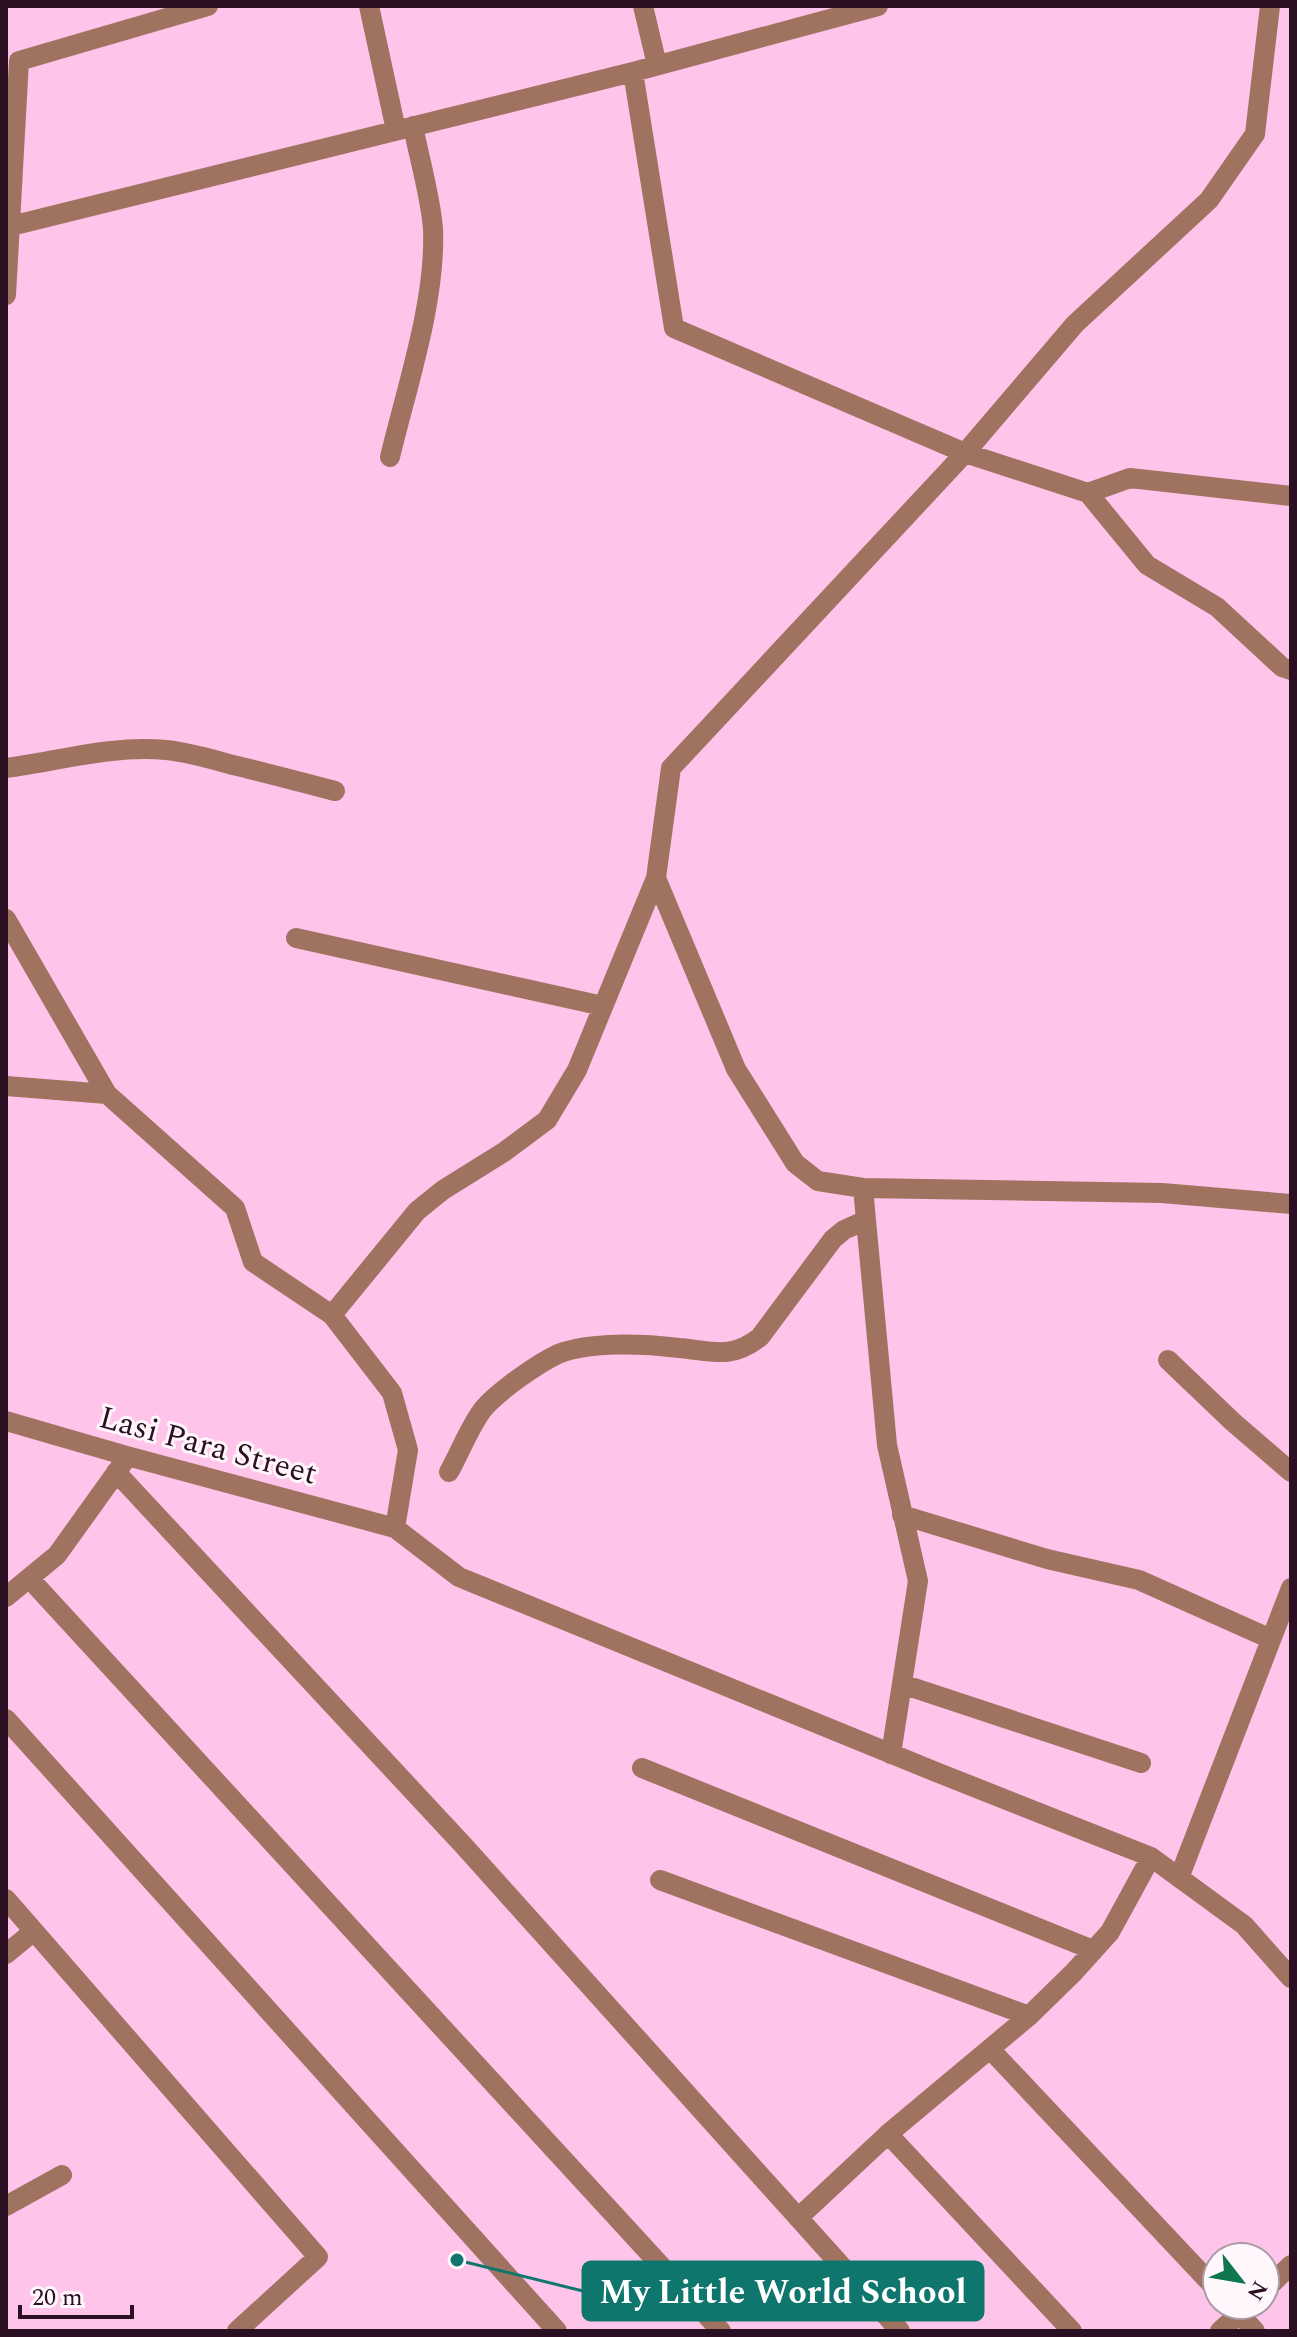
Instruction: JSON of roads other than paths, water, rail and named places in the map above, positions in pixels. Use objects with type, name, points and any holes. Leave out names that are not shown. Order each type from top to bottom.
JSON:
[{"type":"street","points":[[6,295],[19,61],[208,6]]},
{"type":"street","points":[[369,6],[433,225],[424,317],[390,457]]},
{"type":"street","points":[[643,6],[657,65]]},
{"type":"street","points":[[11,226],[633,72],[878,6]]},
{"type":"street","points":[[332,1315],[417,1211],[547,1120],[577,1070],[656,878],[671,768],[965,453],[1075,324],[1209,200],[1255,134],[1270,6]]},
{"type":"street","points":[[633,72],[674,328],[965,453],[1088,493],[1147,565],[1217,607],[1282,667],[1291,670]]},
{"type":"street","points":[[1088,493],[1130,478],[1291,496]]},
{"type":"street","points":[[6,768],[81,754],[167,750],[335,791]]},
{"type":"street","points":[[656,878],[736,1069],[795,1163],[818,1181],[863,1188],[1162,1193],[1291,1204]]},
{"type":"street","points":[[6,919],[107,1094],[235,1208],[253,1262],[332,1315],[392,1393],[408,1450],[395,1528],[459,1577],[1151,1857],[1244,1925],[1291,1978]]},
{"type":"street","points":[[296,938],[603,1006]]},
{"type":"street","points":[[6,1086],[107,1094]]},
{"type":"street","points":[[863,1188],[887,1445],[918,1581],[891,1754]]},
{"type":"street","points":[[449,1472],[483,1409],[511,1384],[559,1354],[593,1346],[656,1345],[731,1353],[746,1348],[760,1337],[833,1239],[866,1220]]},
{"type":"street","points":[[1168,1360],[1291,1472]]},
{"type":"street","name":"Lasi Para Street","points":[[6,1421],[122,1464],[395,1528]]},
{"type":"street","points":[[6,1597],[57,1555],[122,1464],[900,2331]]},
{"type":"street","points":[[902,1515],[1047,1559],[1139,1580],[1271,1639]]},
{"type":"street","points":[[29,1578],[721,2331]]},
{"type":"street","points":[[1179,1878],[1291,1588]]},
{"type":"street","points":[[902,1684],[1141,1763]]},
{"type":"street","points":[[6,1719],[557,2331]]},
{"type":"street","points":[[642,1768],[1093,1950]]},
{"type":"street","points":[[798,2218],[888,2134],[1029,2016],[1074,1972],[1110,1932],[1151,1857]]},
{"type":"street","points":[[660,1880],[1029,2016]]},
{"type":"street","points":[[6,1899],[318,2257],[237,2331]]},
{"type":"street","points":[[6,1954],[34,1931]]},
{"type":"street","points":[[990,2049],[1201,2273]]},
{"type":"street","points":[[888,2134],[1072,2331]]},
{"type":"street","points":[[6,2206],[62,2175]]},
{"type":"place","name":"My Little World School","points":[[457,2260]]}]
